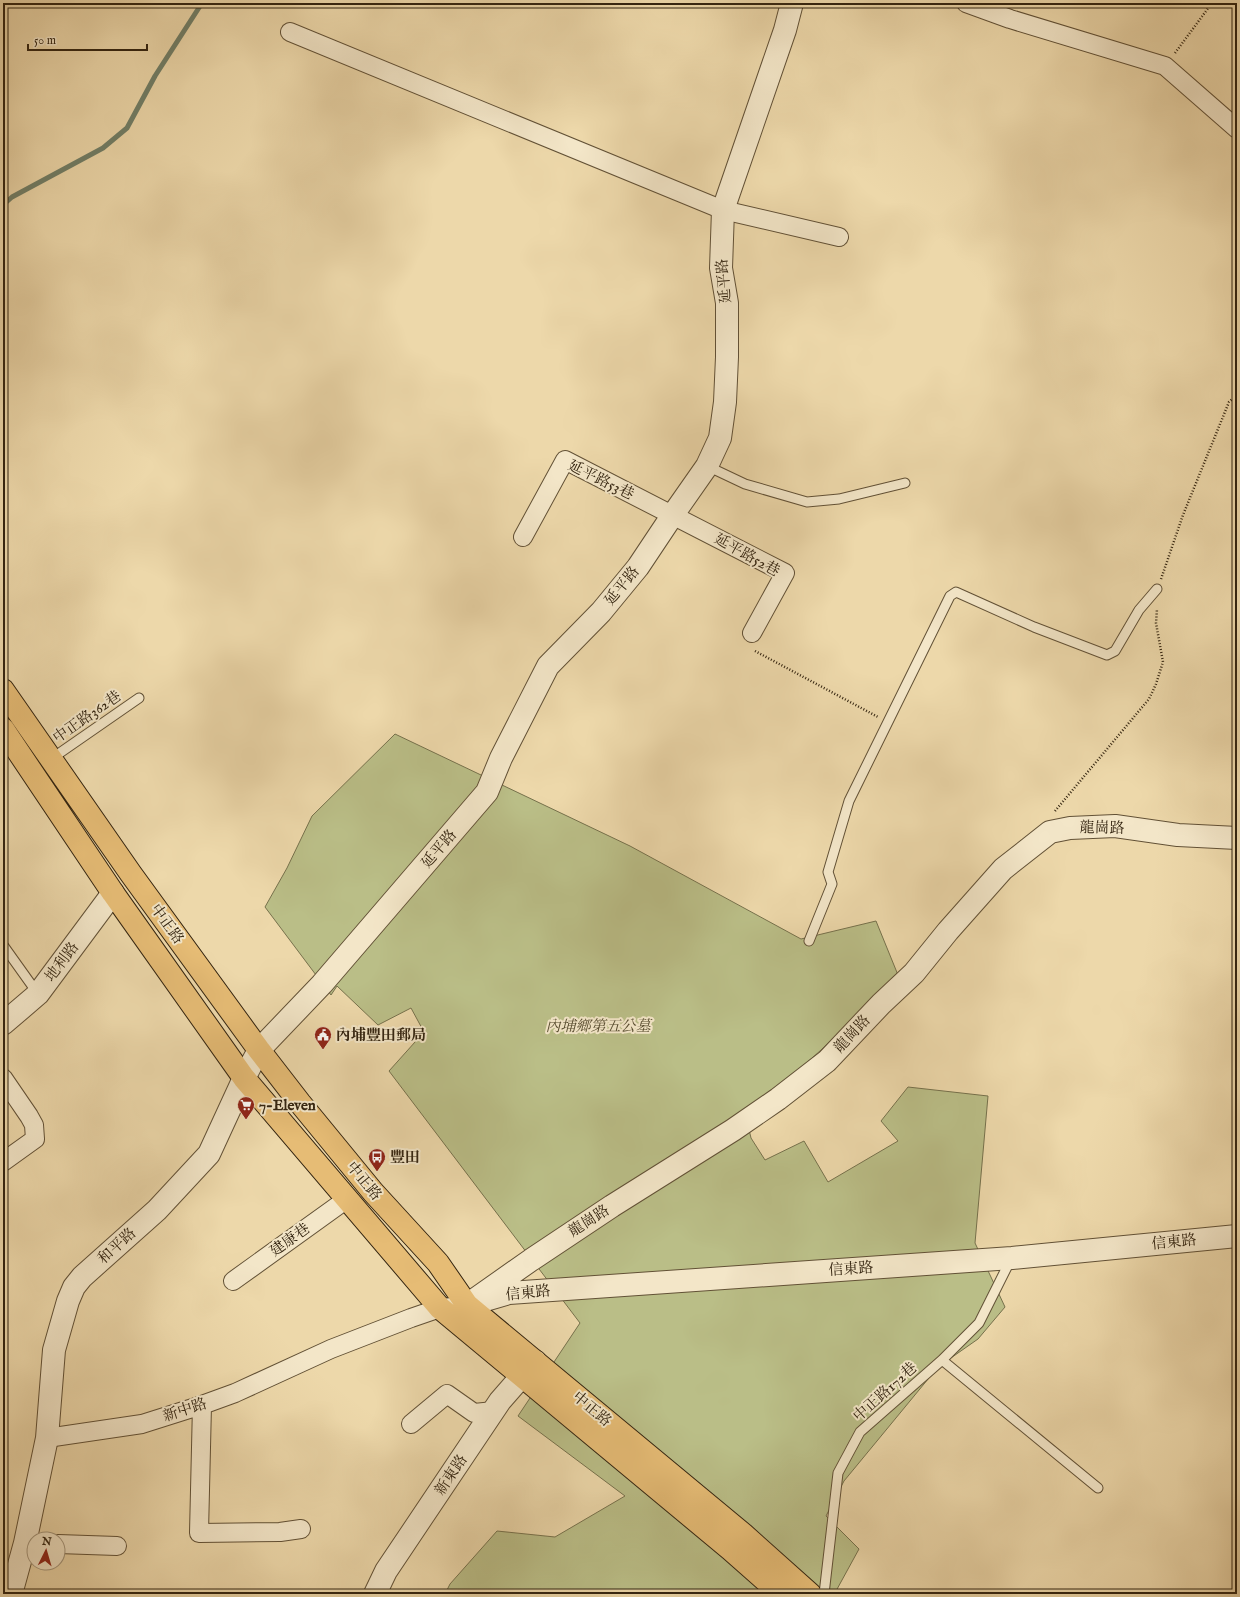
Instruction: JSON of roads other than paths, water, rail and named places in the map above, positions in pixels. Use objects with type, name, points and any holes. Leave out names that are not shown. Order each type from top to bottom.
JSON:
[{"type":"main road","name":"中正路","points":[[3,690],[131,874],[259,1050],[300,1103],[373,1192],[438,1263],[467,1305],[528,1369],[781,1594]]},
{"type":"main road","name":"中正路","points":[[3,729],[113,892],[244,1078],[440,1308],[528,1369],[743,1534],[810,1594]]},
{"type":"street","name":"延平路","points":[[244,1078],[259,1050],[322,984],[487,792],[501,758],[548,666],[602,612],[638,567],[708,466],[720,438],[725,402],[727,303],[721,268],[723,210],[782,38],[792,3]]},
{"type":"street","points":[[966,3],[1010,19],[1165,66],[1237,129]]},
{"type":"street","points":[[290,32],[723,210],[840,237]]},
{"type":"street","name":"延平路53巷","points":[[523,537],[565,460],[672,516]]},
{"type":"street","name":"延平路52巷","points":[[672,516],[785,573],[752,634]]},
{"type":"street","name":"龍崗路","points":[[467,1305],[530,1260],[612,1206],[733,1130],[778,1099],[827,1061],[881,1004],[914,973],[948,931],[1003,869],[1050,832],[1070,828],[1114,826],[1178,835],[1237,838]]},
{"type":"street","name":"地利路","points":[[3,1024],[38,994],[113,892]]},
{"type":"street","points":[[3,1078],[34,1125],[35,1139],[3,1162]]},
{"type":"street","name":"和平路","points":[[47,1438],[54,1350],[68,1301],[74,1287],[82,1277],[157,1210],[210,1154],[244,1078]]},
{"type":"street","name":"建康巷","points":[[233,1281],[347,1199]]},
{"type":"street","name":"信東路","points":[[467,1305],[509,1293],[1012,1258],[1237,1236]]},
{"type":"street","name":"新中路","points":[[47,1438],[142,1424],[202,1405],[235,1393],[332,1349],[411,1318],[440,1308],[467,1305]]},
{"type":"street","name":"新東路","points":[[375,1594],[386,1572],[500,1401],[528,1369]]},
{"type":"street","points":[[411,1424],[447,1394],[474,1413],[494,1411]]},
{"type":"street","points":[[202,1405],[200,1533],[280,1532],[301,1529]]},
{"type":"street","points":[[31,1531],[47,1438]]},
{"type":"street","points":[[66,1544],[117,1546]]},
{"type":"street","points":[[11,1594],[26,1552]]},
{"type":"lane","points":[[708,466],[745,484],[807,502],[839,499],[905,483]]},
{"type":"lane","points":[[809,941],[832,884],[828,872],[849,801],[950,596],[956,592],[1034,627],[1107,655],[1115,651],[1139,610],[1157,589]]},
{"type":"lane","name":"中正路362巷","points":[[51,758],[139,698]]},
{"type":"lane","points":[[3,945],[38,994]]},
{"type":"lane","name":"中正路172巷","points":[[824,1594],[838,1473],[860,1432],[942,1360],[979,1323],[1012,1258]]},
{"type":"lane","points":[[942,1360],[1098,1488]]},
{"type":"waterway","points":[[3,205],[12,197],[103,148],[127,128],[155,76],[202,3]]},
{"type":"place","name":"內埔豐田郵局","points":[[323,1050]]},
{"type":"place","name":"7-Eleven","points":[[246,1120]]},
{"type":"place","name":"豐田","points":[[377,1172]]},
{"type":"park label","name":"內埔鄉第五公墓","points":[[598,1026]]}]
